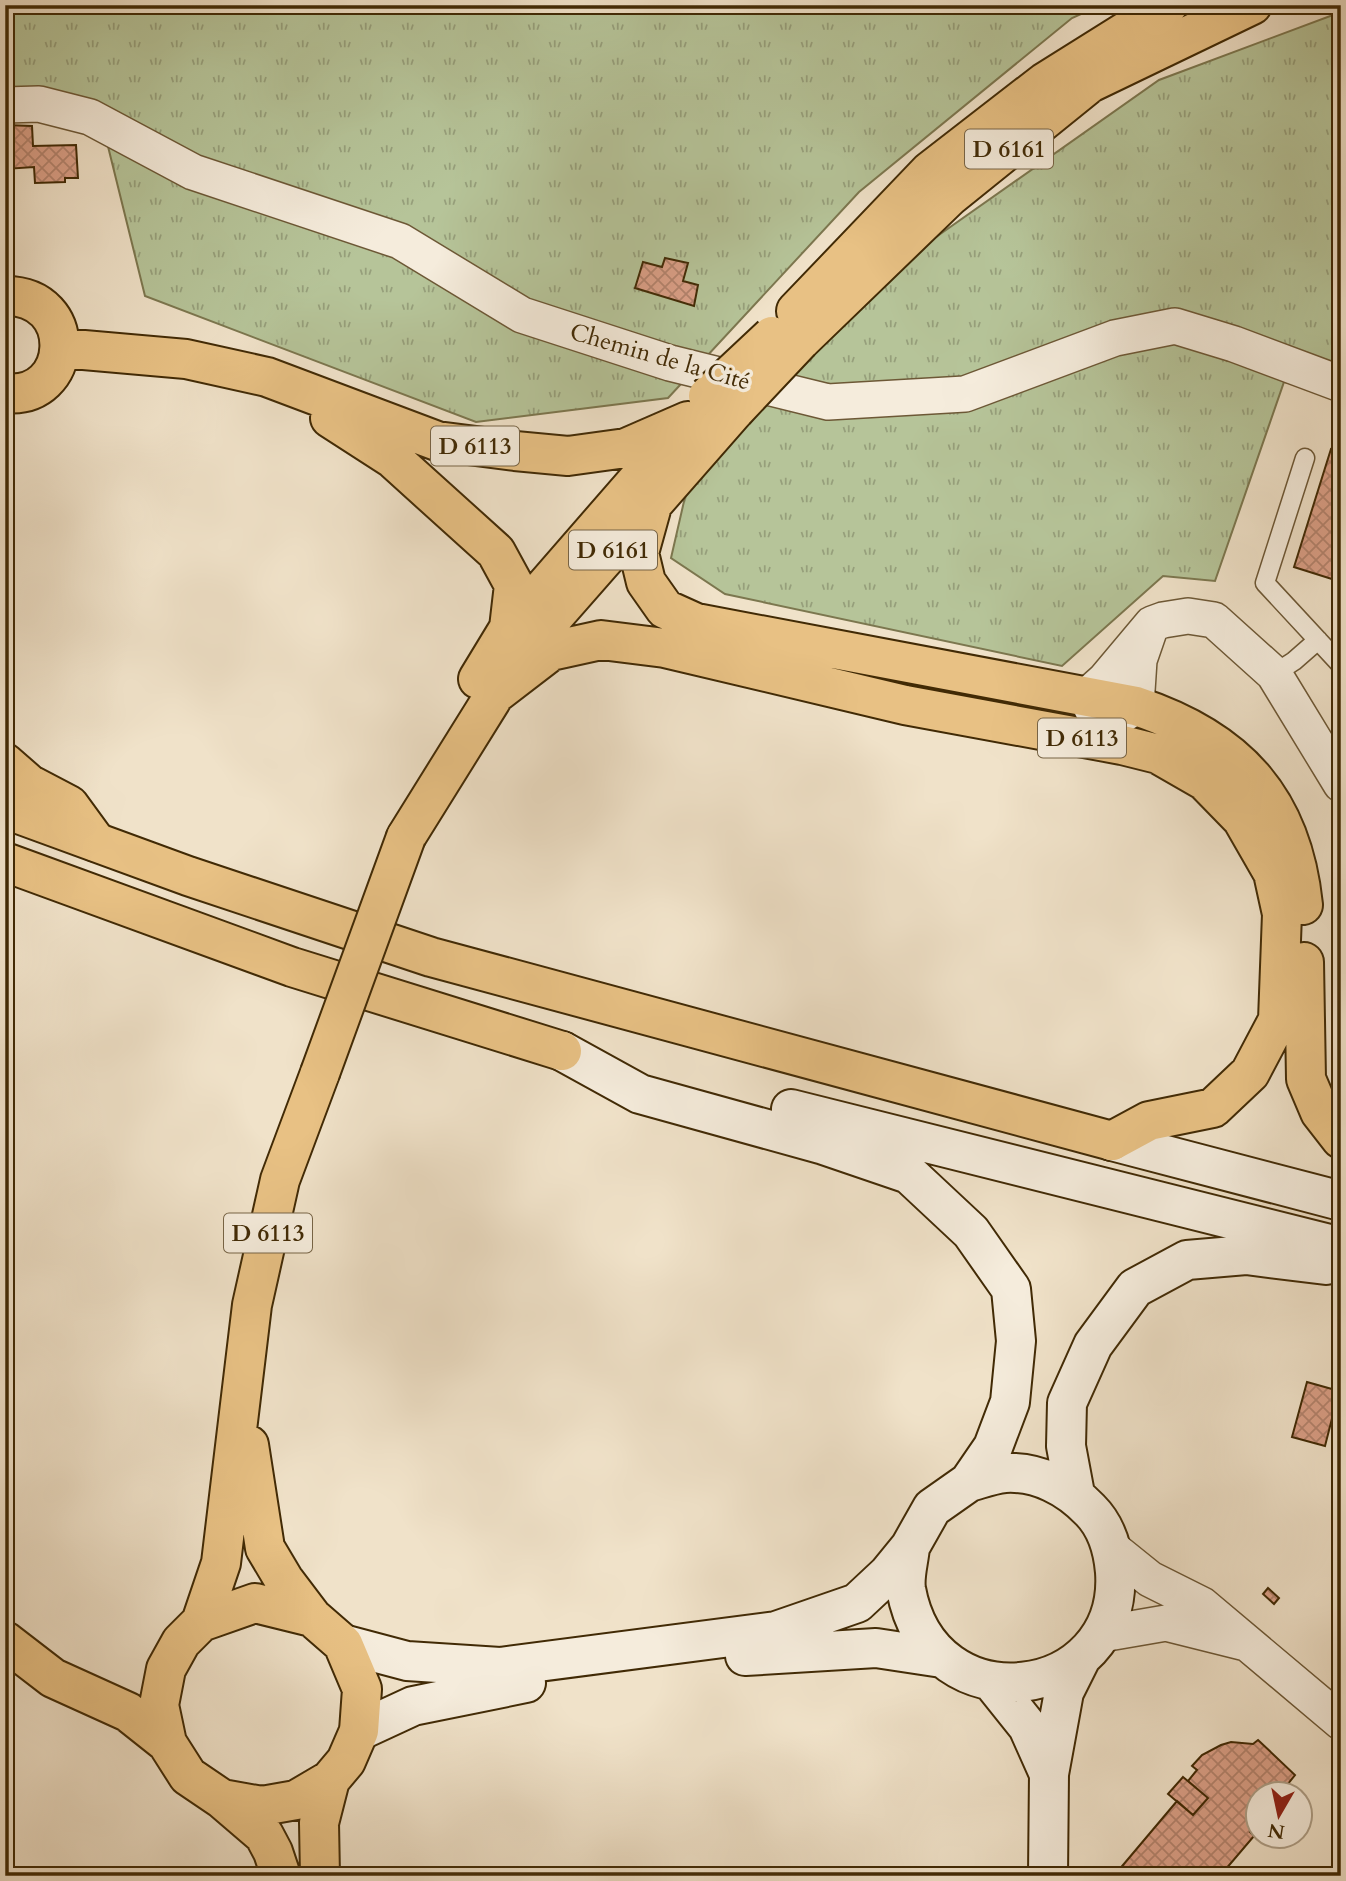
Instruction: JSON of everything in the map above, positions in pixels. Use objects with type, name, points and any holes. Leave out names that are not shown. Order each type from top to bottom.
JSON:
[{"type":"main road","name":"D 6161","points":[[786,339],[930,171],[1045,82],[1168,5]]},
{"type":"main road","name":"D 6161","points":[[509,628],[711,409],[786,339],[949,197],[1090,83],[1252,5]]},
{"type":"main road","points":[[5,296],[23,296],[39,304],[51,316],[58,331],[61,348],[58,362],[45,380],[27,391],[8,396]]},
{"type":"main road","name":"D 6113","points":[[61,348],[186,359],[267,377],[437,441],[514,452],[568,456],[626,448],[711,409]]},
{"type":"main road","name":"D 6113","points":[[201,1622],[221,1563],[252,1306],[280,1180],[406,836],[462,705],[509,628],[513,584],[496,552],[392,458],[267,377]]},
{"type":"main road","name":"D 6161","points":[[495,694],[549,622],[652,506],[711,409]]},
{"type":"main road","name":"D 6113","points":[[652,506],[639,553],[646,582],[665,608],[696,623],[1103,724],[1205,780],[1242,819],[1273,873],[1282,914],[1278,1020],[1250,1073],[1213,1108],[1149,1121],[1112,1141]]},
{"type":"main road","name":"D 6113","points":[[406,836],[495,694],[551,651],[601,640],[665,648],[905,705],[1103,724],[1136,706],[1171,718],[1212,741],[1249,773],[1275,807],[1292,850],[1303,902],[1306,1079],[1320,1112],[1341,1139]]},
{"type":"main road","points":[[5,762],[29,785],[69,805],[96,842]]},
{"type":"main road","points":[[5,809],[188,876],[431,957],[1341,1202]]},
{"type":"main road","points":[[5,862],[292,967],[562,1051],[1341,1247]]},
{"type":"main road","points":[[167,1743],[159,1705],[166,1669],[181,1642],[201,1622],[255,1603],[312,1617],[343,1644],[374,1654],[407,1661],[500,1667],[776,1631],[857,1603],[888,1574],[910,1547],[932,1508],[969,1482],[993,1447],[1010,1402],[1016,1341],[1012,1289],[971,1232],[909,1174],[824,1145],[640,1094],[562,1051]]},
{"type":"main road","points":[[1075,1494],[1066,1446],[1067,1403],[1093,1345],[1135,1288],[1187,1260],[1246,1255],[1341,1267]]},
{"type":"main road","name":"D 6113","points":[[242,1398],[265,1548],[284,1580],[312,1617]]},
{"type":"main road","points":[[969,1482],[1005,1473],[1042,1477],[1075,1494],[1099,1518],[1114,1550],[1116,1593],[1092,1646],[1064,1692],[1049,1774],[1048,1876]]},
{"type":"main road","points":[[910,1547],[906,1587],[917,1626],[942,1658],[965,1674],[992,1682],[1040,1681],[1092,1646]]},
{"type":"main road","points":[[5,1641],[53,1678],[128,1712],[167,1743],[188,1776],[222,1799],[264,1835],[274,1852],[281,1876]]},
{"type":"main road","points":[[222,1799],[262,1806],[296,1800],[330,1780],[346,1761],[359,1731],[362,1689],[343,1644]]},
{"type":"main road","points":[[359,1731],[413,1706],[498,1687],[643,1665],[876,1648],[942,1658]]},
{"type":"main road","points":[[992,1682],[1028,1727],[1049,1774]]},
{"type":"main road","points":[[320,1876],[319,1823],[330,1780]]},
{"type":"street","name":"Chemin de la Cité","points":[[5,105],[39,104],[90,117],[193,172],[400,242],[522,315],[670,363],[828,402],[965,394],[1115,338],[1175,326],[1234,344],[1341,384]]},
{"type":"street","points":[[1103,724],[1105,680],[1152,624],[1188,616],[1214,620],[1274,674],[1341,783]]},
{"type":"street","points":[[1136,706],[1139,660],[1152,624]]},
{"type":"street","points":[[1114,1550],[1150,1579],[1202,1605],[1341,1721]]},
{"type":"street","points":[[1092,1646],[1166,1623],[1248,1643]]},
{"type":"lane","points":[[1305,458],[1265,583],[1341,665]]},
{"type":"lane","points":[[1274,674],[1294,662],[1318,640]]},
{"type":"green space","points":[[5,5],[1101,5],[1072,18],[859,192],[668,398],[476,422],[145,296],[97,102],[5,92]]},
{"type":"green space","points":[[1341,12],[1341,394],[1284,382],[1215,581],[1163,576],[1062,666],[725,594],[671,558],[685,497],[718,448],[929,242],[1159,80]]},
{"type":"building","points":[[5,125],[32,126],[33,146],[76,145],[78,178],[65,178],[65,182],[35,183],[34,167],[5,169]]},
{"type":"building","points":[[665,258],[688,263],[683,281],[698,285],[694,306],[635,288],[643,262],[662,267]]},
{"type":"building","points":[[1331,449],[1341,452],[1341,563],[1335,580],[1294,567]]},
{"type":"building","points":[[1307,1382],[1339,1391],[1325,1446],[1292,1437]]},
{"type":"building","points":[[1268,1588],[1279,1598],[1274,1604],[1263,1594]]},
{"type":"building","points":[[1258,1740],[1295,1775],[1291,1780],[1244,1780],[1244,1848],[1220,1876],[1124,1876],[1118,1871],[1177,1801],[1193,1815],[1208,1798],[1188,1781],[1197,1770],[1192,1766],[1202,1755],[1231,1742],[1253,1744]]},
{"type":"building","points":[[1183,1777],[1208,1798],[1193,1815],[1168,1794]]}]
